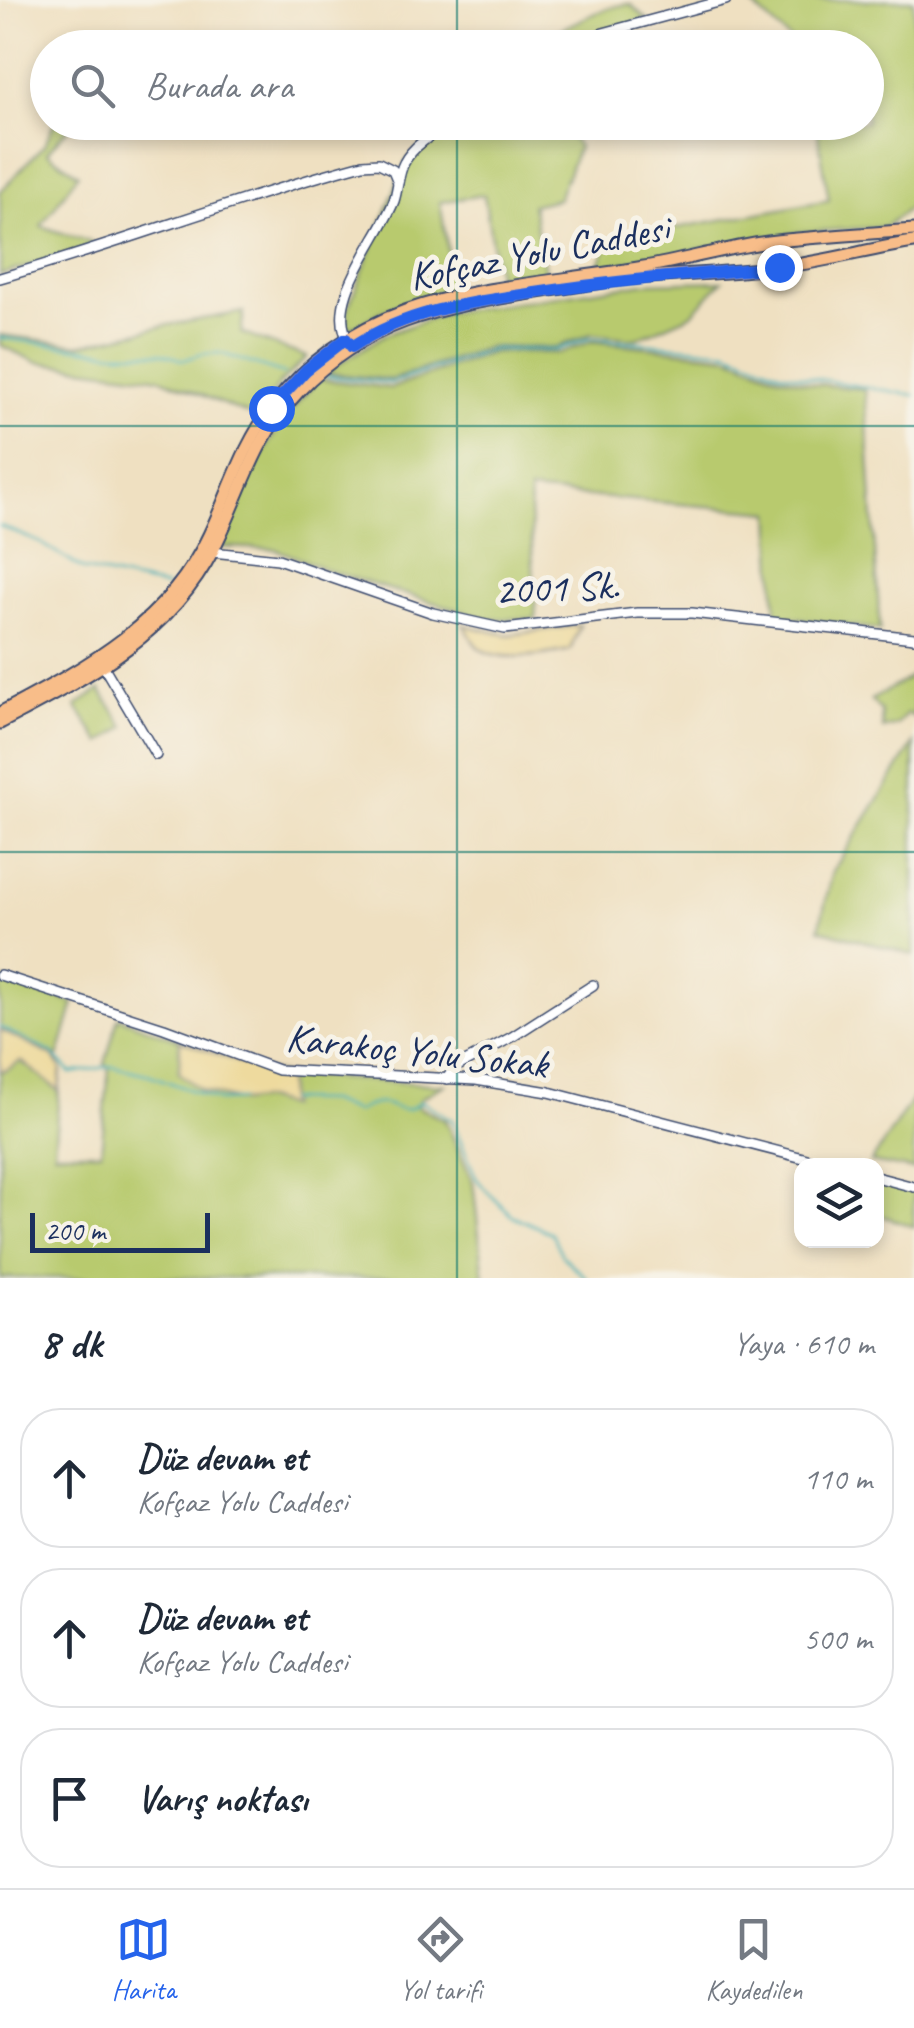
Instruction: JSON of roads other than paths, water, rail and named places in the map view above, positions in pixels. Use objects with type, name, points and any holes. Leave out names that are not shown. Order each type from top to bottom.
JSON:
[{"type":"main road","name":"Kofçaz Yolu Caddesi","points":[[0,713],[112,650],[162,606],[198,556],[238,464],[271,408],[306,370],[390,315],[447,296],[646,267],[789,240],[914,230]]},
{"type":"main road","points":[[789,240],[802,250],[801,259],[791,265],[779,262],[776,254],[778,246],[789,240]]},
{"type":"main road","name":"Kofçaz Yolu Caddesi","points":[[0,724],[104,667],[167,615],[212,552],[244,472],[274,421],[349,343],[398,322],[468,302],[632,278],[791,265],[914,242]]},
{"type":"street","points":[[614,30],[726,0]]},
{"type":"street","points":[[349,343],[341,330],[342,310],[354,277],[394,200],[404,161],[426,140]]},
{"type":"street","points":[[0,278],[116,243],[269,189],[363,164],[379,163],[393,170],[398,182]]},
{"type":"street","name":"2001 Sk.","points":[[212,552],[278,559],[433,613],[505,629],[638,614],[692,613],[914,638]]},
{"type":"street","points":[[104,667],[156,755]]},
{"type":"street","name":"Karakoç Yolu Sokak","points":[[0,975],[278,1070],[476,1080],[550,1092],[803,1158]]},
{"type":"street","points":[[447,1079],[454,1068],[512,1038],[593,984]]},
{"type":"street","points":[[884,1179],[914,1187]]},
{"type":"waterway","points":[[0,338],[116,353],[160,353],[184,360],[220,353],[284,374]]},
{"type":"waterway","points":[[326,376],[391,383],[493,349],[556,350],[590,338],[728,351],[782,373],[914,395]]},
{"type":"waterway","points":[[0,526],[41,543],[84,570],[166,587]]},
{"type":"waterway","points":[[0,1027],[52,1053],[71,1073],[112,1066],[150,1075],[219,1101],[241,1100]]},
{"type":"waterway","points":[[288,1100],[329,1101],[356,1112],[378,1104],[405,1109],[421,1101],[452,1120],[476,1178],[486,1190],[511,1215],[551,1233],[563,1257],[587,1278]]}]
